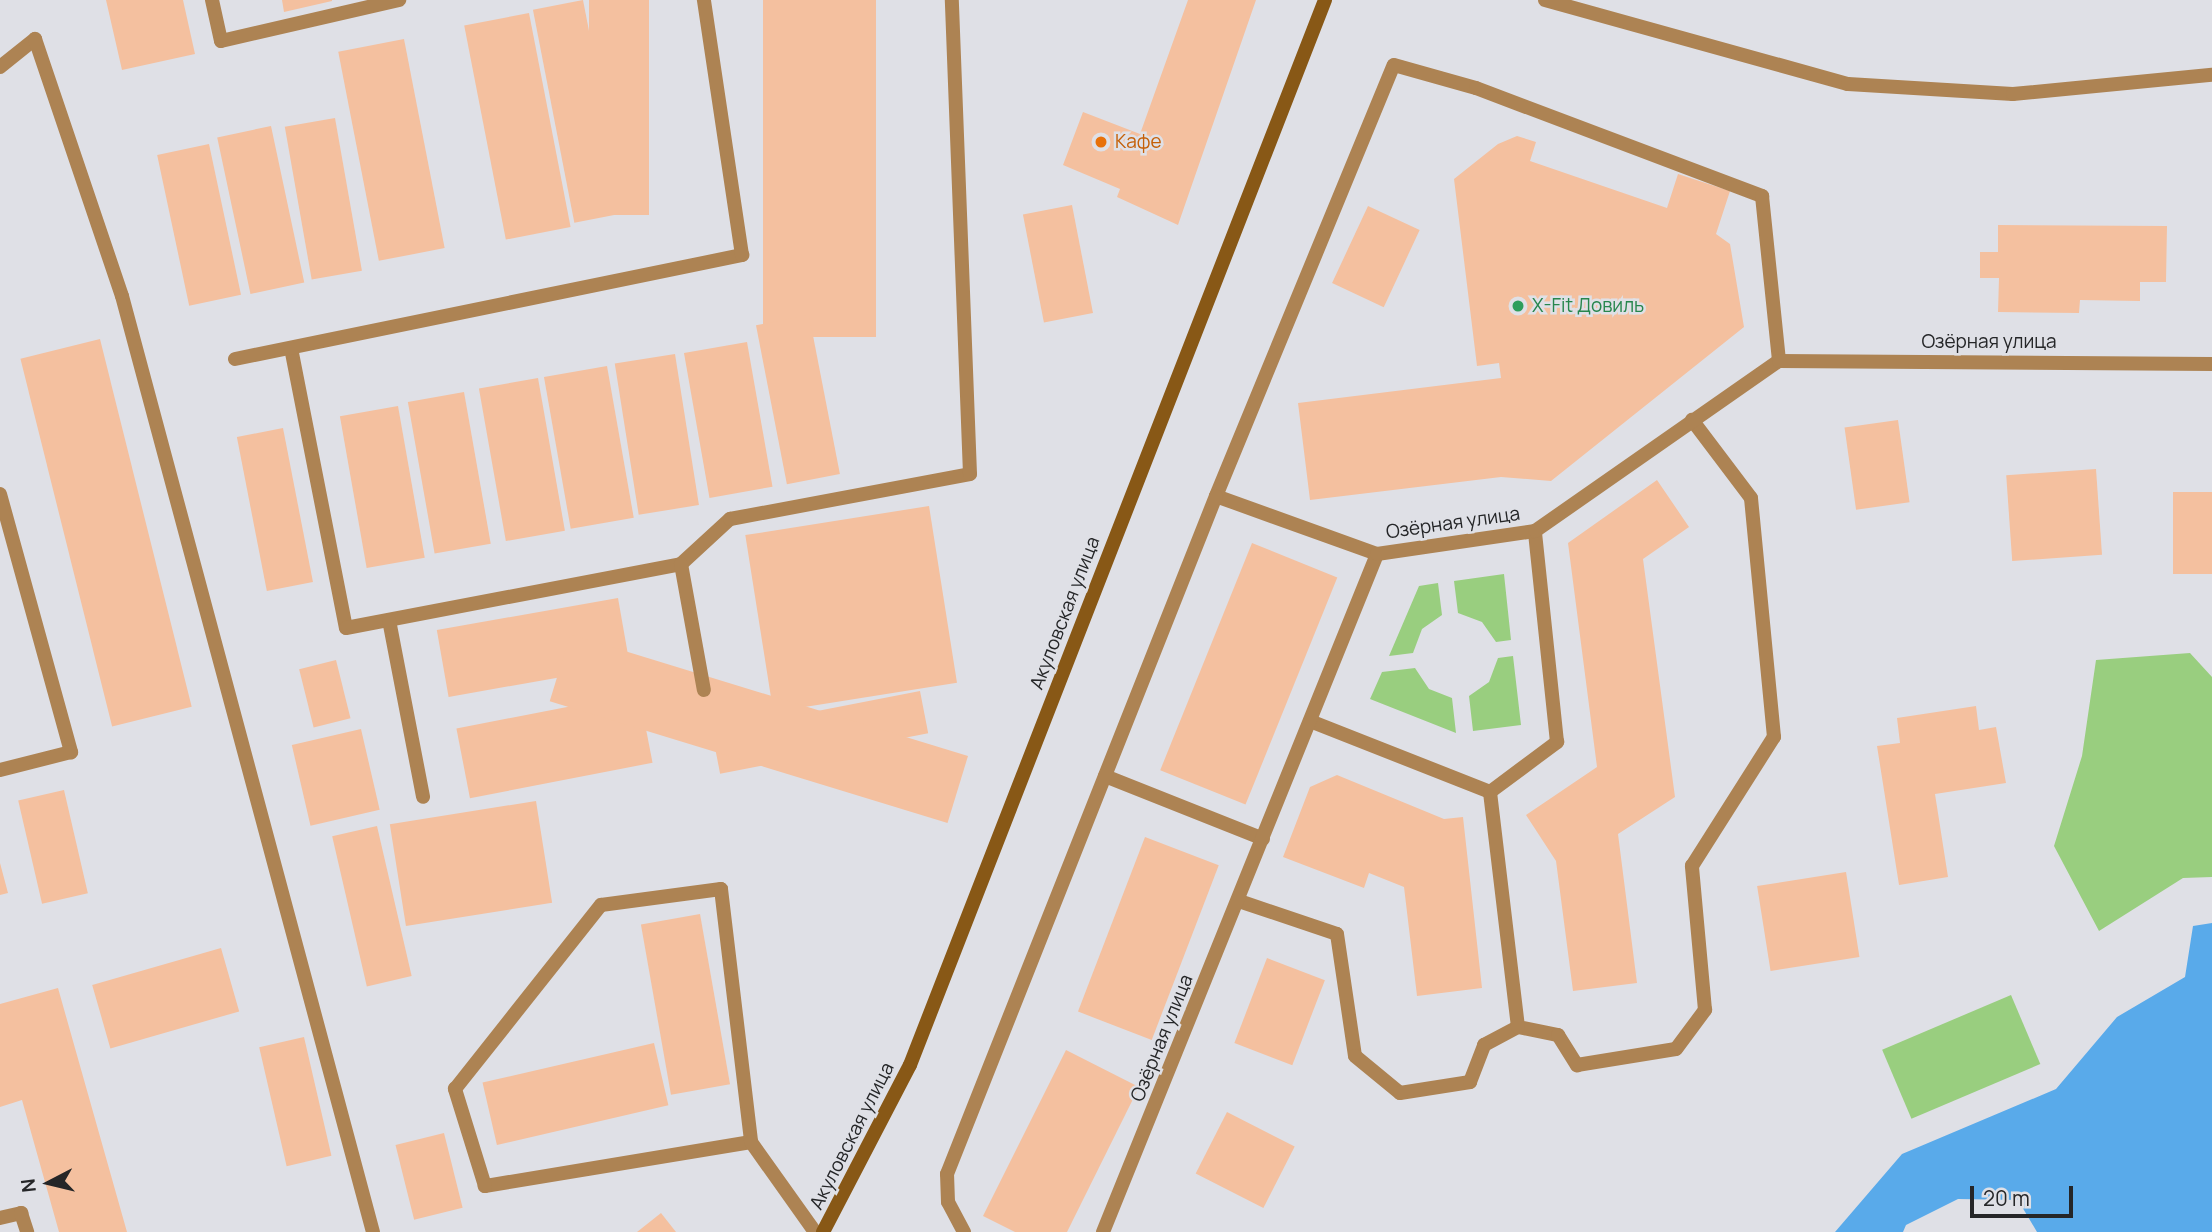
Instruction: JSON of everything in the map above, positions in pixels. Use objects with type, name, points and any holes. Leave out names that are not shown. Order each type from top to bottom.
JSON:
[{"type":"street","points":[[212,0],[221,41],[399,0]]},
{"type":"street","points":[[235,359],[741,255],[704,0]]},
{"type":"street","points":[[291,348],[346,628],[681,564],[730,519],[970,474],[951,0]]},
{"type":"street","name":"Акуловская улица","points":[[823,1232],[910,1065],[1325,0]]},
{"type":"street","points":[[1545,0],[1848,84],[2012,94],[2212,75]]},
{"type":"street","points":[[0,67],[34,39],[122,296],[373,1232]]},
{"type":"street","points":[[964,1232],[948,1202],[947,1174],[1216,496],[1394,65],[1476,88],[1762,196],[1779,361]]},
{"type":"street","name":"Озёрная улица","points":[[1103,1232],[1377,554],[1535,531],[1779,361],[2212,364]]},
{"type":"street","points":[[1239,901],[1337,934],[1354,1056],[1400,1093],[1470,1082],[1484,1045],[1518,1027],[1558,1035],[1577,1065],[1676,1049],[1705,1010],[1692,866],[1774,737],[1751,498],[1692,421]]},
{"type":"street","points":[[0,494],[71,752],[0,769]]},
{"type":"street","points":[[1216,496],[1377,554]]},
{"type":"street","points":[[1490,792],[1557,742],[1535,531]]},
{"type":"street","points":[[681,564],[705,690]]},
{"type":"street","points":[[389,620],[423,797]]},
{"type":"street","points":[[1310,721],[1490,792]]},
{"type":"street","points":[[1105,776],[1263,839]]},
{"type":"street","points":[[1490,792],[1518,1027]]},
{"type":"street","points":[[751,1142],[485,1186],[455,1089],[601,905],[721,889],[751,1142],[814,1232]]},
{"type":"street","points":[[0,1218],[21,1213],[27,1232]]},
{"type":"green space","points":[[1504,574],[1511,640],[1496,642],[1482,622],[1458,613],[1454,581]]},
{"type":"green space","points":[[1438,583],[1442,615],[1422,629],[1413,653],[1389,656],[1419,586]]},
{"type":"green space","points":[[2190,653],[2212,677],[2212,877],[2183,878],[2099,931],[2054,846],[2082,756],[2096,660]]},
{"type":"green space","points":[[1513,656],[1521,725],[1473,731],[1469,696],[1489,682],[1498,658]]},
{"type":"green space","points":[[1415,668],[1429,689],[1452,698],[1456,733],[1370,699],[1382,672]]},
{"type":"green space","points":[[2011,995],[2040,1064],[1911,1119],[1882,1050]]},
{"type":"water","points":[[2212,923],[2212,1232],[2037,1232],[2018,1200],[1958,1199],[1906,1225],[1903,1232],[1835,1232],[1902,1154],[2056,1089],[2117,1017],[2185,977],[2193,926]]},
{"type":"building","points":[[106,0],[183,0],[195,54],[122,70]]},
{"type":"building","points":[[282,0],[332,0],[332,1],[284,12]]},
{"type":"building","points":[[583,0],[624,213],[574,223],[533,10]]},
{"type":"building","points":[[589,0],[649,0],[649,215],[589,215]]},
{"type":"building","points":[[763,0],[876,0],[876,337],[763,337]]},
{"type":"building","points":[[1188,0],[1256,0],[1178,225],[1117,197],[1120,189],[1063,165],[1083,112],[1140,134]]},
{"type":"building","points":[[529,13],[571,227],[506,240],[464,26]]},
{"type":"building","points":[[404,39],[445,248],[379,261],[338,52]]},
{"type":"building","points":[[335,118],[362,271],[312,280],[285,127]]},
{"type":"building","points":[[271,126],[304,283],[250,294],[217,137]]},
{"type":"building","points":[[1517,136],[1536,142],[1530,161],[1667,208],[1678,174],[1730,191],[1716,234],[1730,244],[1744,327],[1551,481],[1501,477],[1310,500],[1298,403],[1501,378],[1499,363],[1477,366],[1454,179],[1498,144]]},
{"type":"building","points":[[209,144],[241,295],[189,306],[157,155]]},
{"type":"building","points":[[1072,205],[1093,313],[1044,323],[1023,215]]},
{"type":"building","points":[[1368,206],[1420,230],[1384,307],[1332,283]]},
{"type":"building","points":[[1998,225],[2167,226],[2166,282],[2140,282],[2140,301],[2080,300],[2079,313],[1998,312],[1999,278],[1980,278],[1980,252],[1998,252]]},
{"type":"building","points":[[809,315],[840,474],[787,484],[756,325]]},
{"type":"building","points":[[100,339],[192,707],[112,727],[20,359]]},
{"type":"building","points":[[747,342],[773,487],[709,498],[684,353]]},
{"type":"building","points":[[675,354],[699,505],[639,515],[615,364]]},
{"type":"building","points":[[607,366],[634,518],[571,529],[544,377]]},
{"type":"building","points":[[538,378],[565,531],[506,541],[479,388]]},
{"type":"building","points":[[464,392],[491,544],[435,554],[408,402]]},
{"type":"building","points":[[398,406],[425,558],[367,568],[340,416]]},
{"type":"building","points":[[1898,420],[1910,502],[1856,510],[1845,428]]},
{"type":"building","points":[[283,428],[313,582],[267,591],[237,437]]},
{"type":"building","points":[[2096,469],[2102,555],[2012,561],[2006,475]]},
{"type":"building","points":[[1657,480],[1689,527],[1643,559],[1675,797],[1618,834],[1637,983],[1573,991],[1556,861],[1526,815],[1597,767],[1568,543]]},
{"type":"building","points":[[2173,492],[2212,492],[2212,574],[2173,574]]},
{"type":"building","points":[[929,506],[957,683],[773,712],[745,535]]},
{"type":"building","points":[[1252,543],[1337,577],[1246,805],[1160,770]]},
{"type":"building","points":[[618,598],[630,665],[449,697],[437,630]]},
{"type":"building","points":[[570,634],[968,756],[948,823],[550,701]]},
{"type":"building","points":[[336,660],[351,718],[314,727],[299,669]]},
{"type":"building","points":[[920,691],[928,733],[720,774],[712,731]]},
{"type":"building","points":[[639,693],[653,763],[470,798],[456,728]]},
{"type":"building","points":[[1976,706],[1979,730],[1996,727],[2006,783],[1935,794],[1948,877],[1899,885],[1877,746],[1900,743],[1897,718]]},
{"type":"building","points":[[361,729],[380,810],[310,826],[292,745]]},
{"type":"building","points":[[1337,775],[1444,819],[1463,817],[1482,988],[1417,996],[1404,887],[1369,873],[1364,888],[1283,857],[1310,787]]},
{"type":"building","points":[[64,790],[88,893],[42,904],[18,801]]},
{"type":"building","points":[[536,801],[552,903],[406,926],[390,824]]},
{"type":"building","points":[[377,826],[412,976],[367,986],[332,836]]},
{"type":"building","points":[[1145,837],[1219,865],[1152,1040],[1078,1012]]},
{"type":"building","points":[[0,863],[8,893],[0,895]]},
{"type":"building","points":[[1846,872],[1859,957],[1771,971],[1757,886]]},
{"type":"building","points":[[700,914],[730,1084],[671,1095],[641,924]]},
{"type":"building","points":[[221,948],[239,1011],[110,1048],[92,985]]},
{"type":"building","points":[[1267,958],[1325,980],[1292,1065],[1234,1043]]},
{"type":"building","points":[[58,988],[127,1232],[59,1232],[22,1100],[0,1107],[0,1004]]},
{"type":"building","points":[[304,1037],[331,1156],[287,1166],[259,1047]]},
{"type":"building","points":[[654,1043],[668,1105],[497,1145],[483,1083]]},
{"type":"building","points":[[1066,1050],[1139,1087],[1067,1232],[1015,1232],[983,1216]]},
{"type":"building","points":[[1227,1112],[1295,1147],[1263,1208],[1196,1173]]},
{"type":"building","points":[[444,1133],[463,1208],[414,1220],[395,1145]]},
{"type":"building","points":[[661,1213],[676,1232],[637,1232]]},
{"type":"place","name":"Кафе","points":[[1101,142]]},
{"type":"place","name":"X-Fit Довиль","points":[[1518,306]]}]
